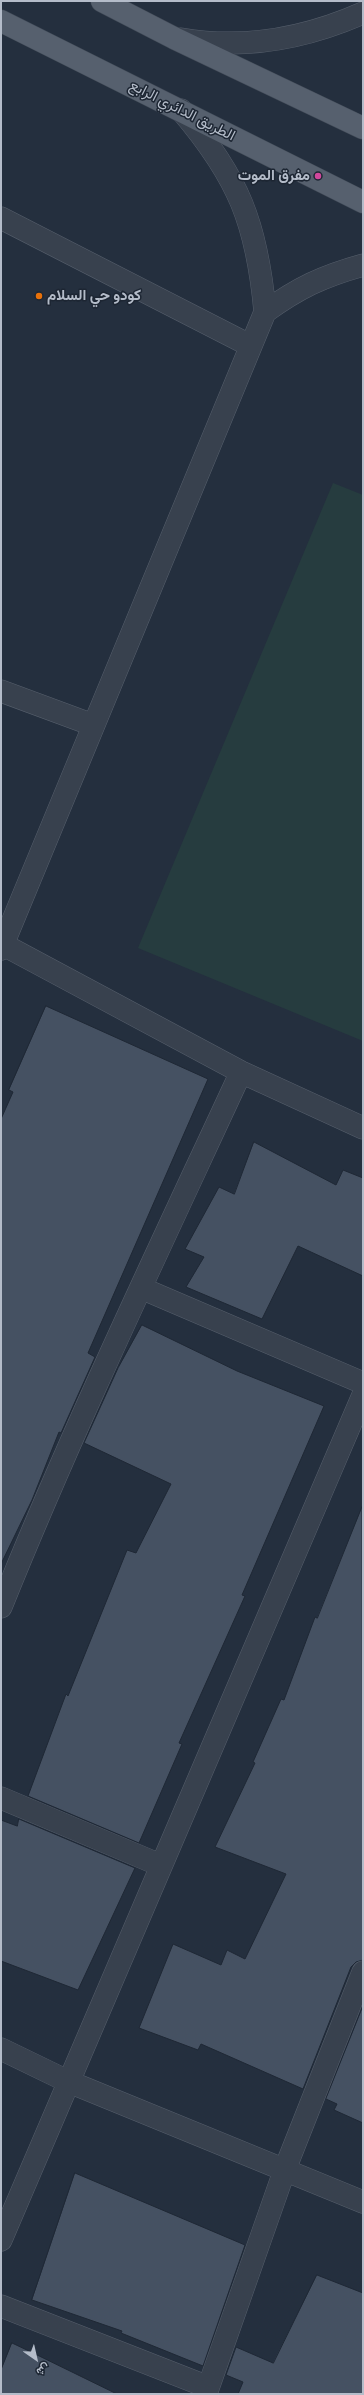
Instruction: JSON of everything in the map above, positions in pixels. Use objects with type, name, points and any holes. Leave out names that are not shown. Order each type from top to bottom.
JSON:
[{"type":"main road","points":[[103,1],[174,38],[363,128]]},
{"type":"main road","name":"الطريق الدائري الرابع","points":[[1,21],[180,109],[363,202]]},
{"type":"street","points":[[174,38],[205,43],[270,42],[329,28],[363,13]]},
{"type":"street","points":[[180,109],[210,144],[233,182],[239,196],[250,223],[261,267],[264,312],[2,947],[241,1072],[363,1128]]},
{"type":"street","points":[[1,218],[251,346]]},
{"type":"street","points":[[264,312],[296,290],[334,273],[363,265]]},
{"type":"street","points":[[1,691],[93,725]]},
{"type":"street","points":[[1,1607],[25,1547],[140,1288],[241,1072]]},
{"type":"street","points":[[140,1288],[363,1384]]},
{"type":"street","points":[[1,2240],[67,2081],[363,1395]]},
{"type":"street","points":[[1,1798],[160,1865]]},
{"type":"street","points":[[1,2306],[207,2391],[285,2169],[363,1972]]},
{"type":"street","points":[[1,2049],[67,2081],[363,2202]]},
{"type":"green space","points":[[333,483],[363,495],[363,1041],[138,948]]},
{"type":"building","points":[[46,1006],[208,1079],[88,1353],[95,1357],[61,1433],[59,1432],[32,1500],[1,1564],[1,1119],[13,1092],[9,1090]]},
{"type":"building","points":[[254,1142],[336,1185],[343,1170],[363,1178],[363,1276],[298,1246],[262,1319],[186,1287],[204,1257],[185,1249],[219,1187],[234,1194]]},
{"type":"building","points":[[142,1325],[237,1371],[324,1406],[242,1595],[245,1596],[179,1743],[182,1744],[139,1843],[28,1796],[66,1694],[68,1696],[127,1550],[136,1553],[171,1484],[84,1443],[118,1368]]},
{"type":"building","points":[[362,1507],[363,1960],[356,1962],[351,1967],[303,2089],[201,2044],[198,2050],[139,2028],[173,1944],[221,1965],[227,1950],[245,1959],[286,1874],[215,1847],[255,1763],[253,1762],[281,1699],[284,1700],[315,1617],[317,1618]]},
{"type":"building","points":[[19,1819],[135,1868],[78,1990],[1,1961],[1,1820],[17,1826]]},
{"type":"building","points":[[363,2006],[363,2123],[334,2110],[337,2104],[326,2099]]},
{"type":"building","points":[[75,2173],[245,2245],[203,2366],[121,2333],[122,2331],[32,2300]]},
{"type":"building","points":[[317,2275],[363,2293],[363,2394],[238,2394],[243,2382],[226,2375],[236,2347],[273,2363]]},
{"type":"building","points":[[12,2343],[117,2394],[1,2394],[1,2370]]},
{"type":"place","name":"مفرق الموت","points":[[318,176]]},
{"type":"place","name":"كودو حي السلام","points":[[39,296]]}]
